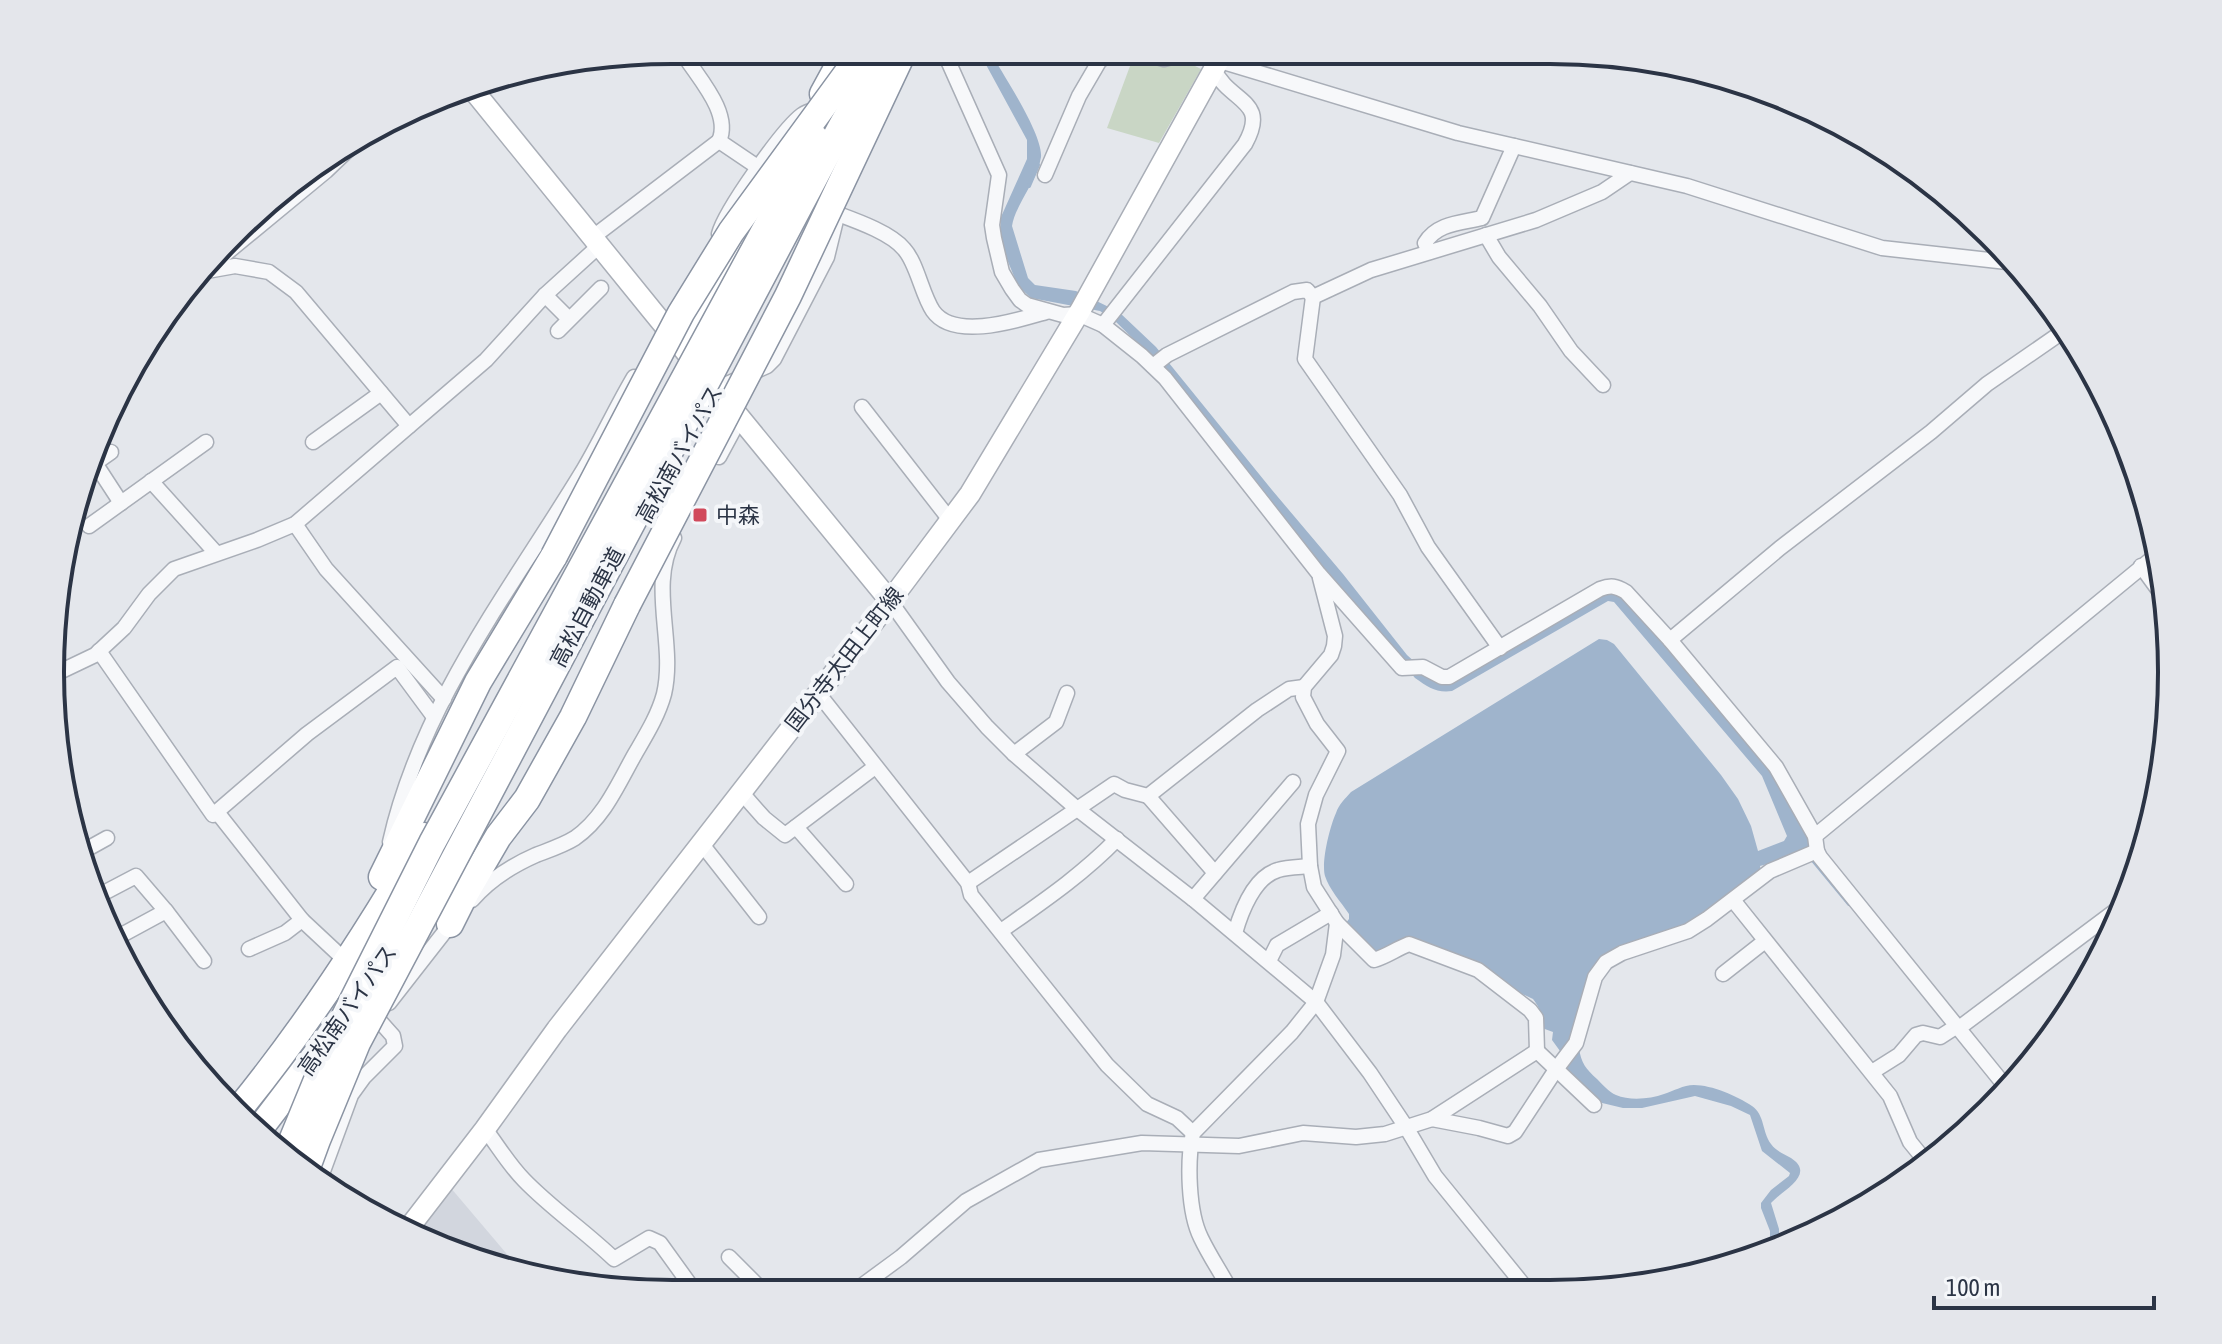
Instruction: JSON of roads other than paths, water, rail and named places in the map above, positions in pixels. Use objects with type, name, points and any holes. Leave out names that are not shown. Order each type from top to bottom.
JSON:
[{"type":"highway","name":"高松南バイパス","points":[[244,1103],[347,962],[422,839],[815,109],[848,64]]},
{"type":"highway","points":[[347,962],[385,870],[478,682],[554,556],[681,313],[731,232],[848,64]]},
{"type":"highway","name":"高松自動車道","points":[[290,1145],[336,1034],[432,843],[850,64]]},
{"type":"highway","name":"高松自動車道","points":[[310,1160],[357,1043],[876,64]]},
{"type":"highway","name":"高松南バイパス","points":[[265,1122],[368,986],[479,809],[716,389],[887,64]]},
{"type":"highway","points":[[450,924],[498,837],[527,799],[565,730],[788,296],[897,64]]},
{"type":"main road","name":"国分寺太田上町線","points":[[413,1222],[557,1029],[890,601],[998,451],[1083,306],[1216,64]]},
{"type":"main road","points":[[478,96],[890,601]]},
{"type":"street","points":[[64,670],[95,655],[124,628],[149,594],[174,569],[295,524],[486,360],[596,241],[719,141],[724,131],[719,112],[690,64]]},
{"type":"street","points":[[949,64],[999,175],[992,225],[1002,272],[1020,300],[1046,312],[1063,315],[1083,306],[1158,361],[1165,378],[1319,574],[1402,668],[1423,667],[1442,677],[1449,677],[1609,585],[1626,592],[1776,767],[1813,849],[2000,1080]]},
{"type":"street","points":[[1045,175],[1079,96],[1098,64]]},
{"type":"street","points":[[1104,323],[1252,131],[1254,118],[1250,108],[1220,83],[1218,64]]},
{"type":"street","points":[[1231,64],[1458,133],[1687,186],[1882,248],[1998,261]]},
{"type":"street","points":[[716,389],[767,366],[774,359],[827,257],[870,96]]},
{"type":"street","points":[[720,285],[716,276],[716,245],[730,208],[793,123],[815,109]]},
{"type":"street","points":[[719,141],[759,168]]},
{"type":"street","points":[[1429,252],[1425,243],[1430,234],[1439,228],[1482,218],[1514,146]]},
{"type":"street","points":[[1313,297],[1371,270],[1536,220],[1602,192],[1630,173]]},
{"type":"street","points":[[258,227],[313,182]]},
{"type":"street","points":[[838,214],[886,235],[905,249],[933,312],[945,322],[963,327],[1012,322],[1046,312]]},
{"type":"street","points":[[1486,235],[1499,257],[1540,306],[1571,351],[1603,385]]},
{"type":"street","points":[[217,269],[235,266],[269,272],[296,292],[409,426]]},
{"type":"street","points":[[558,331],[601,288]]},
{"type":"street","points":[[1158,361],[1293,292],[1307,290],[1313,297],[1305,359],[1400,495],[1428,547],[1500,648]]},
{"type":"street","points":[[545,295],[569,319]]},
{"type":"street","points":[[1670,640],[1780,548],[1931,432],[1987,384],[2057,336]]},
{"type":"street","points":[[385,870],[399,803],[410,770],[434,717],[492,612],[582,472],[639,369],[651,356],[685,351]]},
{"type":"street","points":[[313,442],[381,393]]},
{"type":"street","points":[[862,407],[950,520]]},
{"type":"street","points":[[265,1122],[306,1089],[377,1018],[450,924],[486,884],[506,870],[574,839],[605,808],[655,718],[663,696],[668,642],[662,600],[670,547],[740,418]]},
{"type":"street","points":[[89,526],[206,442]]},
{"type":"street","points":[[103,457],[111,452]]},
{"type":"street","points":[[97,475],[121,503]]},
{"type":"street","points":[[151,481],[216,553]]},
{"type":"street","points":[[295,524],[326,569],[401,662],[434,717]]},
{"type":"street","points":[[1432,1119],[1508,1136],[1515,1132],[1576,1043],[1595,977],[1606,962],[1622,953],[1688,931],[1770,871],[1813,849],[2147,561]]},
{"type":"street","points":[[2141,566],[2151,579]]},
{"type":"street","points":[[1319,574],[1335,636],[1334,646],[1331,655],[1304,687],[1303,697],[1317,724],[1338,751],[1316,795],[1308,824],[1314,887],[1334,918],[1374,960],[1409,944],[1478,970],[1536,1018],[1537,1051]]},
{"type":"street","points":[[890,601],[948,682],[1014,754],[1316,1002],[1370,1073],[1435,1176],[1519,1280]]},
{"type":"street","points":[[99,651],[213,815],[307,734],[401,662]]},
{"type":"street","points":[[401,662],[444,699]]},
{"type":"street","points":[[1148,796],[1257,710],[1289,689],[1304,687]]},
{"type":"street","points":[[818,693],[968,883],[971,895],[1107,1065],[1147,1104],[1177,1118],[1192,1138],[1191,1201],[1199,1235],[1225,1280]]},
{"type":"street","points":[[1014,754],[1056,722],[1067,693]]},
{"type":"street","points":[[741,792],[764,818],[785,835],[875,767]]},
{"type":"street","points":[[1193,899],[1293,782]]},
{"type":"street","points":[[968,883],[1114,784],[1148,796],[1215,873]]},
{"type":"street","points":[[217,812],[302,920],[347,962]]},
{"type":"street","points":[[796,827],[846,884]]},
{"type":"street","points":[[90,847],[107,838]]},
{"type":"street","points":[[1001,931],[1062,887],[1117,839]]},
{"type":"street","points":[[701,843],[759,917]]},
{"type":"street","points":[[1235,933],[1244,904],[1266,876],[1276,870],[1310,866]]},
{"type":"street","points":[[105,892],[136,876],[204,961]]},
{"type":"street","points":[[1733,900],[1890,1096],[1910,1142],[1920,1154]]},
{"type":"street","points":[[124,934],[166,911]]},
{"type":"street","points":[[1872,1072],[1899,1055],[1916,1035],[1923,1033],[1940,1037],[1955,1028],[2106,917]]},
{"type":"street","points":[[1269,961],[1277,945],[1334,918]]},
{"type":"street","points":[[1192,1138],[1292,1032],[1316,1002],[1333,955],[1334,918]]},
{"type":"street","points":[[249,949],[285,933],[302,920]]},
{"type":"street","points":[[1723,974],[1765,941]]},
{"type":"street","points":[[323,1170],[351,1095],[395,1046],[393,1036],[377,1018]]},
{"type":"street","points":[[1537,1051],[1560,1063],[1594,1105]]},
{"type":"street","points":[[870,1280],[966,1201],[1039,1160],[1192,1138],[1239,1146],[1303,1133],[1356,1137],[1385,1134],[1432,1119],[1537,1051]]},
{"type":"street","points":[[485,1129],[521,1177],[614,1259],[649,1238],[660,1243],[687,1280]]},
{"type":"street","points":[[729,1257],[752,1280]]},
{"type":"water","points":[[986,64],[997,64],[1029,119],[1040,147],[1039,166],[1012,226],[1028,278],[1035,285],[1076,291],[1119,312],[1156,347],[1407,655],[1430,676],[1439,681],[1604,591],[1623,595],[1774,770],[1810,833],[1808,849],[1760,866],[1761,871],[1700,919],[1618,947],[1603,957],[1579,1048],[1587,1069],[1616,1095],[1646,1098],[1686,1086],[1701,1085],[1732,1095],[1756,1110],[1771,1144],[1798,1164],[1800,1171],[1799,1177],[1771,1203],[1779,1235],[1770,1239],[1761,1203],[1790,1173],[1762,1151],[1750,1115],[1695,1096],[1642,1108],[1623,1108],[1598,1102],[1564,1068],[1568,1062],[1552,1040],[1553,1032],[1542,1028],[1538,1006],[1533,999],[1408,940],[1378,953],[1372,950],[1345,924],[1349,914],[1329,886],[1324,870],[1334,819],[1340,804],[1351,792],[1599,639],[1614,644],[1721,775],[1738,799],[1751,826],[1758,851],[1784,841],[1787,836],[1762,776],[1614,602],[1608,601],[1452,691],[1432,689],[1415,678],[1305,548],[1160,365],[1114,320],[1100,311],[1031,298],[1018,286],[1000,233],[1001,217],[1027,159],[1027,140]]},
{"type":"waterway","points":[[1029,186],[1038,165]]},
{"type":"waterway","points":[[1811,858],[1849,904]]},
{"type":"place","name":"中森","points":[[700,515]]}]
